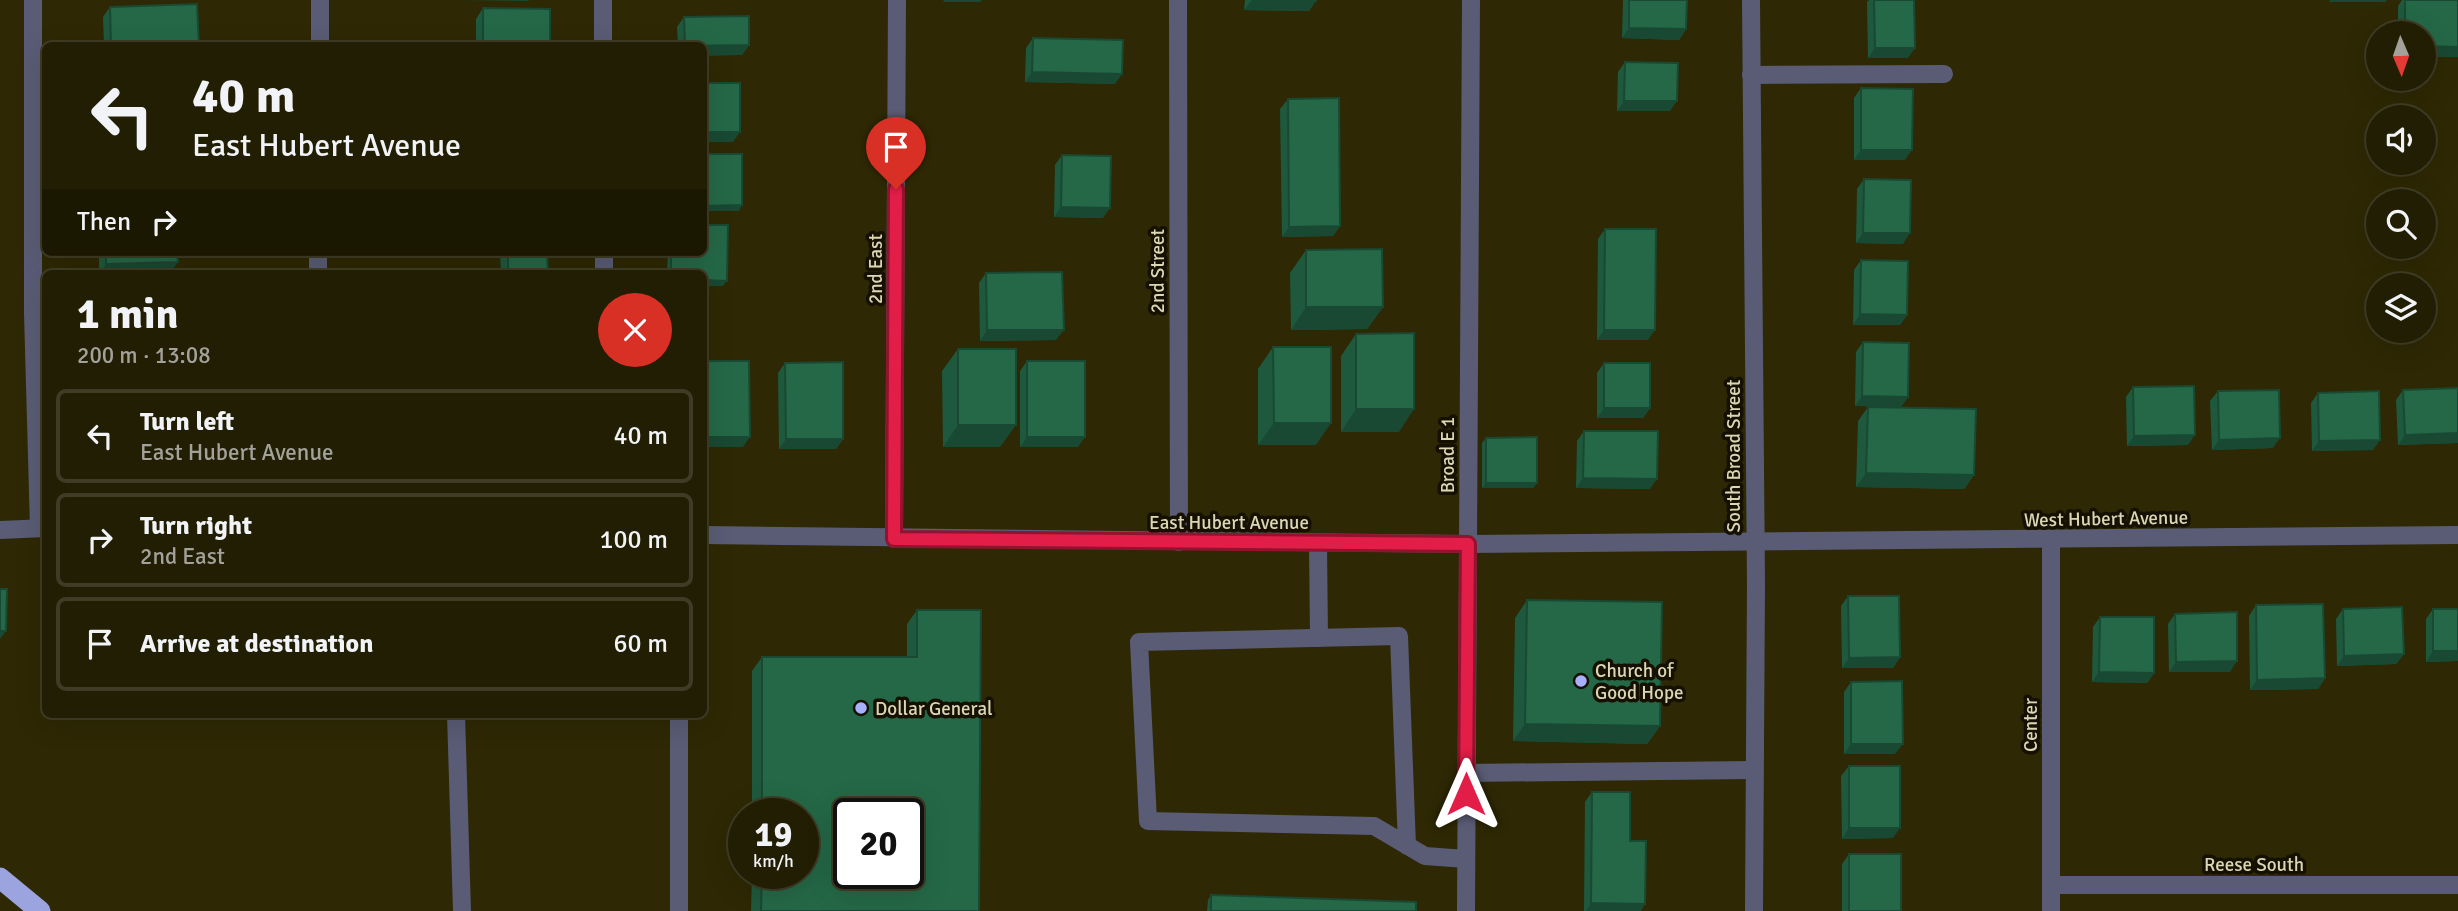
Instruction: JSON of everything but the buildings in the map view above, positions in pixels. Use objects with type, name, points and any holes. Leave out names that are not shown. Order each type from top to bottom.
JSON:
[{"type":"highway","points":[[0,878],[40,911]]},
{"type":"street","points":[[0,530],[42,528],[33,313],[33,0]]},
{"type":"street","points":[[320,0],[320,42]]},
{"type":"street","points":[[603,0],[603,42]]},
{"type":"street","name":"2nd East","points":[[894,539],[897,0]]},
{"type":"street","name":"2nd Street","points":[[1178,0],[1179,542]]},
{"type":"street","name":"Broad E 1","points":[[1466,911],[1471,0]]},
{"type":"street","name":"South Broad Street","points":[[1751,0],[1755,541],[1754,911]]},
{"type":"street","points":[[1751,75],[1944,74]]},
{"type":"street","name":"East Hubert Avenue","points":[[707,535],[1468,544],[1755,541]]},
{"type":"street","name":"West Hubert Avenue","points":[[1755,541],[2458,535]]},
{"type":"street","name":"Center","points":[[2051,540],[2051,911]]},
{"type":"street","points":[[1318,543],[1319,638]]},
{"type":"street","points":[[1407,846],[1399,636],[1139,642],[1147,821],[1374,826],[1407,846],[1425,856],[1466,859]]},
{"type":"street","points":[[456,718],[462,911]]},
{"type":"street","points":[[678,911],[679,718]]},
{"type":"street","points":[[1466,773],[1753,770]]},
{"type":"street","name":"Reese South","points":[[2051,885],[2458,886]]},
{"type":"place","name":"Church of Good Hope","points":[[1581,681]]},
{"type":"place","name":"Dollar General","points":[[861,708]]},
{"type":"route","points":[[896,189],[894,539],[1468,544],[1466,794]]}]
